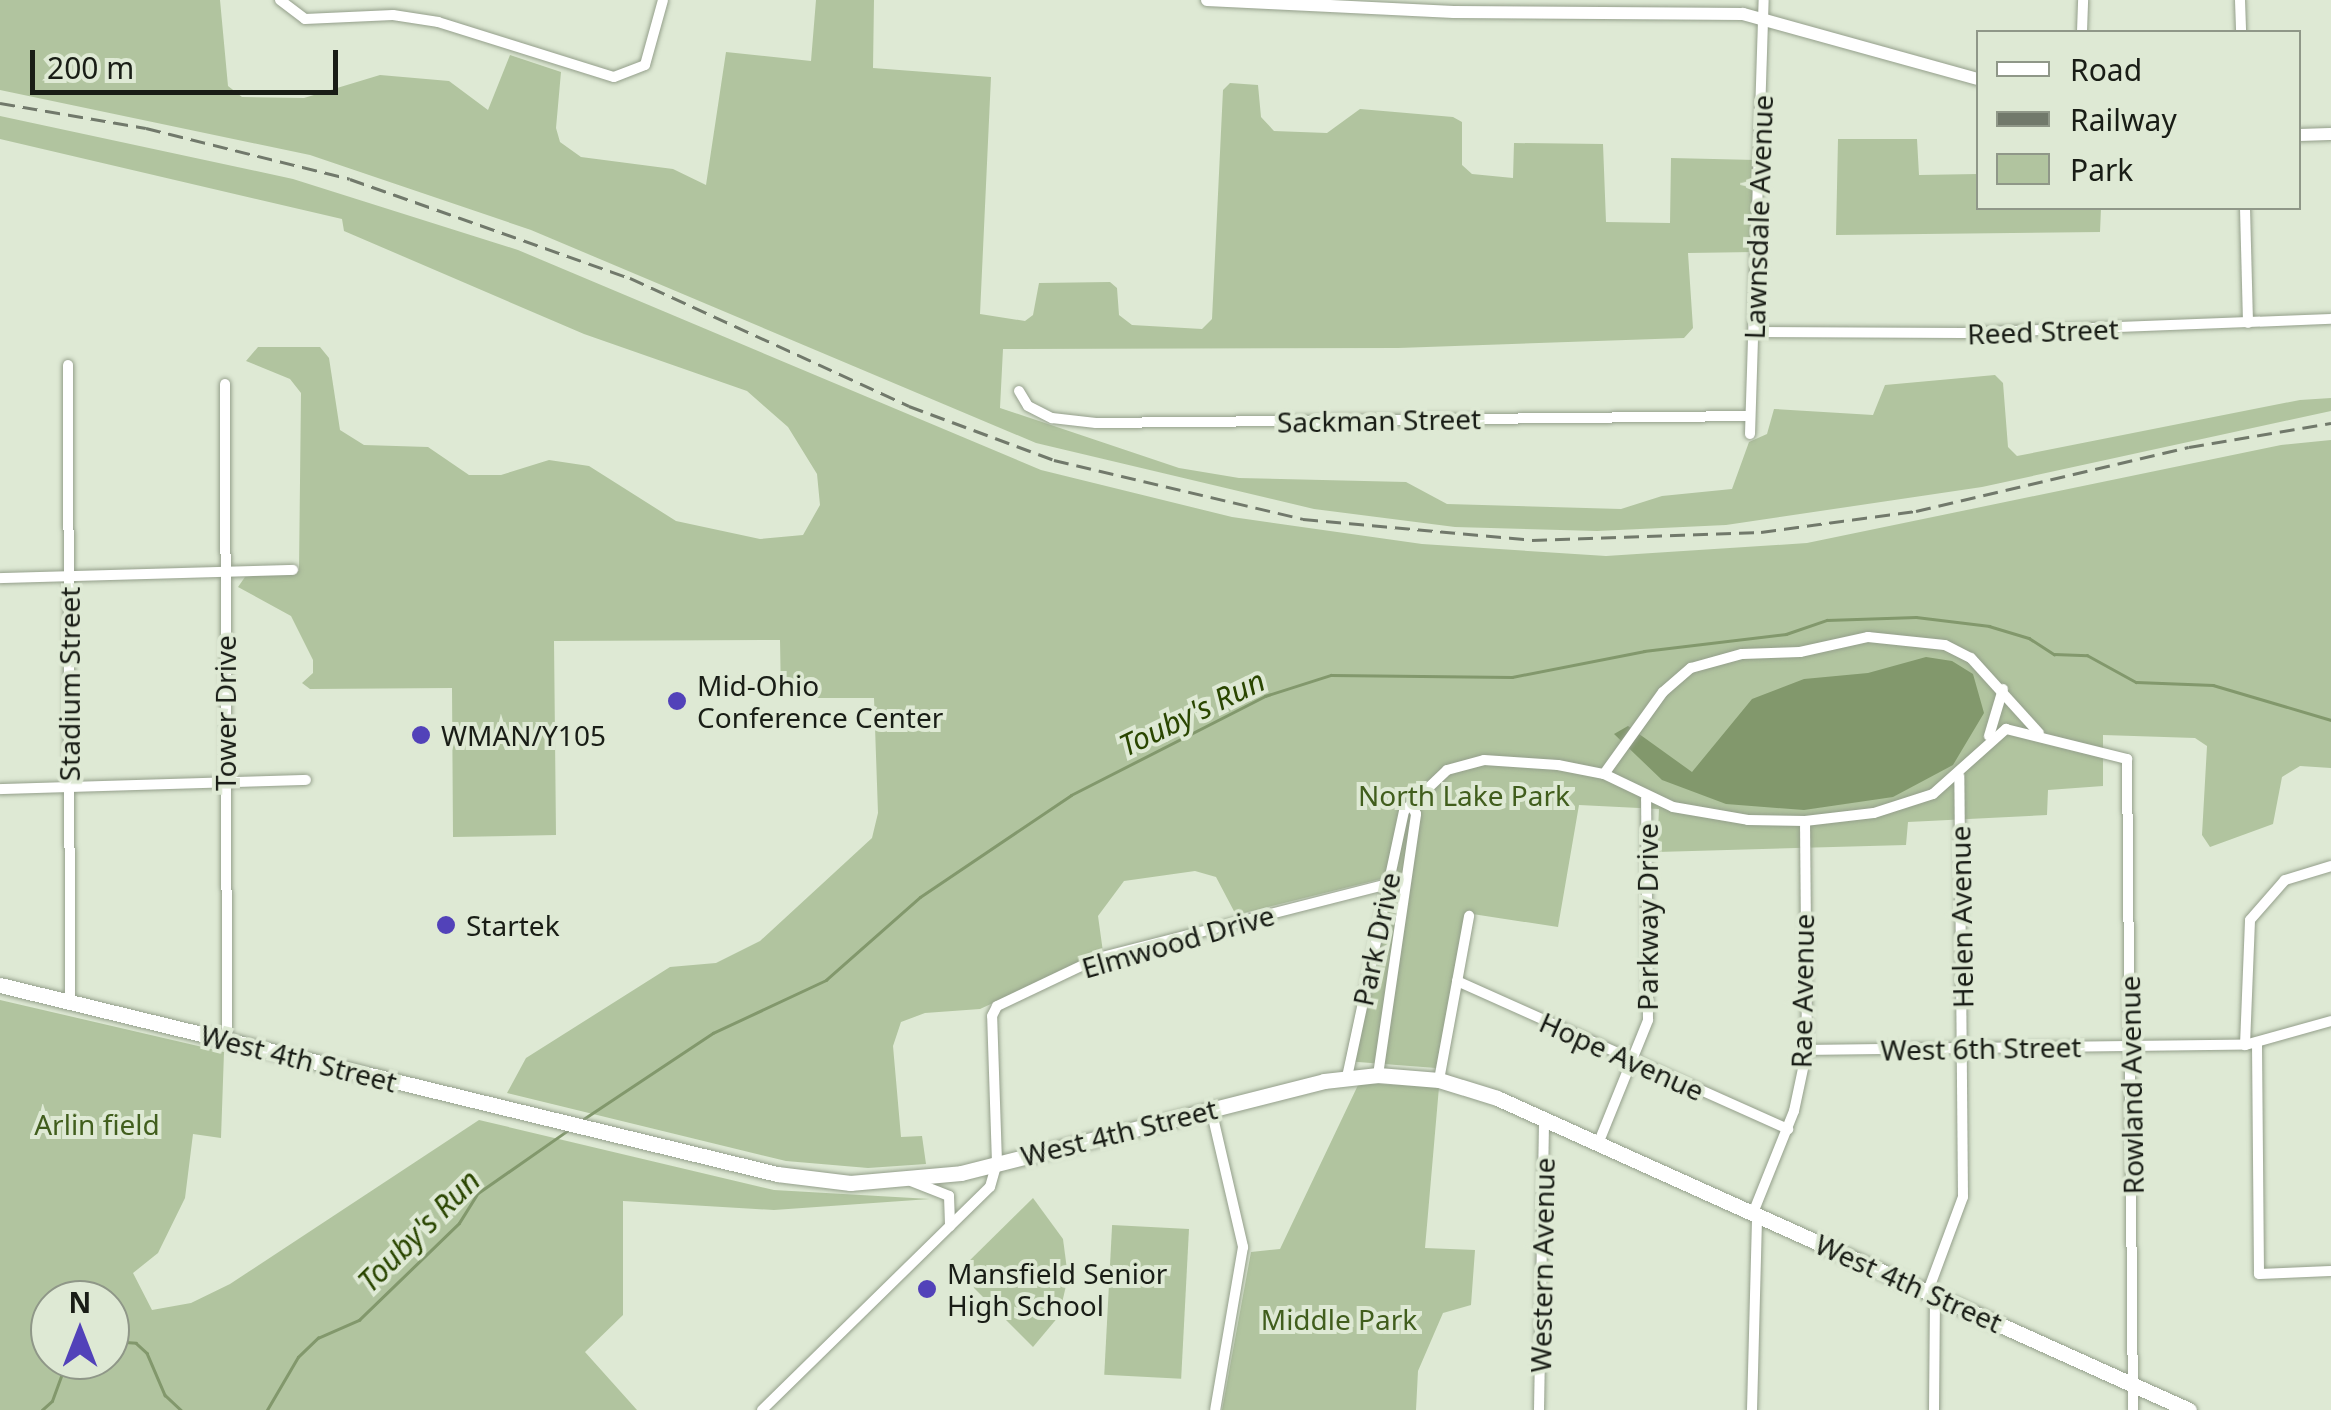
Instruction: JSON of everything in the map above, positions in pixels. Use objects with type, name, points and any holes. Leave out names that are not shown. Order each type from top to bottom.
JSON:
[{"type":"main road","name":"West 4th Street","points":[[0,985],[802,1178],[911,1181],[1347,1077],[1378,1074],[1432,1079],[1544,1120],[2189,1410]]},
{"type":"street","points":[[280,0],[305,19],[393,14],[438,22],[614,76],[645,64],[662,0]]},
{"type":"street","points":[[1207,0],[1506,6],[1765,18],[1976,78]]},
{"type":"street","name":"Lawnsdale Avenue","points":[[1750,434],[1764,0]]},
{"type":"street","points":[[2082,0],[2082,30]]},
{"type":"street","points":[[2240,0],[2241,30]]},
{"type":"street","points":[[2301,135],[2331,134]]},
{"type":"street","points":[[2245,210],[2248,323]]},
{"type":"street","name":"Reed Street","points":[[1754,332],[1963,333],[2331,319]]},
{"type":"street","name":"Stadium Street","points":[[68,365],[70,1002]]},
{"type":"street","name":"Tower Drive","points":[[225,384],[227,1041]]},
{"type":"street","name":"Sackman Street","points":[[1019,391],[1034,411],[1096,423],[1750,416]]},
{"type":"street","points":[[0,578],[292,570]]},
{"type":"street","points":[[2004,690],[1988,739],[1959,776],[1896,808],[1805,821],[1722,818],[1646,799],[1604,774],[1674,681],[1705,662],[1868,637],[1944,645],[1978,664],[2004,690],[2040,734]]},
{"type":"street","points":[[1988,739],[2006,730],[2040,734]]},
{"type":"street","name":"Rowland Avenue","points":[[2040,734],[2094,756],[2127,759],[2133,1410]]},
{"type":"street","name":"Park Drive","points":[[1347,1077],[1404,811],[1437,777],[1465,763],[1536,762],[1604,774]]},
{"type":"street","name":"Helen Avenue","points":[[1934,1410],[1932,1293],[1963,1197],[1959,776]]},
{"type":"street","points":[[0,789],[306,780]]},
{"type":"street","name":"Parkway Drive","points":[[1598,1144],[1648,1020],[1646,799]]},
{"type":"street","name":"Park Drive","points":[[1378,1074],[1402,880],[1416,814],[1412,806]]},
{"type":"street","name":"Rae Avenue","points":[[1752,1410],[1755,1214],[1788,1130],[1806,1050],[1805,821]]},
{"type":"street","points":[[2331,866],[2285,880],[2250,920],[2259,1274],[2331,1272]]},
{"type":"street","name":"Elmwood Drive","points":[[997,1163],[992,1016],[998,1006],[1098,958],[1402,880]]},
{"type":"street","points":[[1432,1079],[1469,916]]},
{"type":"street","name":"Hope Avenue","points":[[1457,981],[1788,1130]]},
{"type":"street","name":"West 6th Street","points":[[1806,1050],[2251,1045],[2331,1021]]},
{"type":"street","points":[[1211,1109],[1243,1247],[1214,1410]]},
{"type":"street","name":"Western Avenue","points":[[1539,1410],[1544,1120]]},
{"type":"street","points":[[762,1410],[990,1187],[997,1163]]},
{"type":"street","points":[[911,1181],[949,1196],[950,1227]]},
{"type":"green space","points":[[0,0],[220,0],[228,86],[242,97],[304,98],[380,75],[449,81],[488,110],[510,55],[561,72],[556,128],[560,142],[581,157],[673,169],[706,185],[726,52],[811,61],[816,0],[874,0],[873,68],[991,77],[980,314],[1025,321],[1033,315],[1039,283],[1110,282],[1117,288],[1119,315],[1132,325],[1202,329],[1212,319],[1223,90],[1230,83],[1258,85],[1261,117],[1274,131],[1327,133],[1360,109],[1453,117],[1462,122],[1462,165],[1472,174],[1513,178],[1514,143],[1603,144],[1606,222],[1670,223],[1671,158],[1756,160],[1754,252],[1688,253],[1693,328],[1684,338],[1398,348],[1003,349],[1000,408],[1179,468],[1239,478],[1406,482],[1447,504],[1621,509],[1662,496],[1732,489],[1749,442],[1767,434],[1774,409],[1873,415],[1885,385],[1995,375],[2003,383],[2008,447],[2017,456],[2300,400],[2331,398],[2331,411],[1982,487],[1726,525],[1597,531],[1455,527],[1314,509],[1036,443],[531,230],[310,155],[0,90]]},
{"type":"green space","name":"North Lake Park","points":[[0,116],[293,179],[518,250],[1041,470],[1232,517],[1422,544],[1606,556],[1807,543],[2281,445],[2331,440],[2331,768],[2300,766],[2282,777],[2273,824],[2210,847],[2202,835],[2207,746],[2195,738],[2103,735],[2103,786],[2048,790],[2047,815],[1908,822],[1906,845],[1657,852],[1659,809],[1579,805],[1558,927],[1466,913],[1436,1068],[1345,1061],[1385,878],[1236,915],[1216,877],[1195,871],[1124,881],[1098,916],[1103,952],[980,1009],[925,1013],[901,1022],[893,1046],[901,1137],[922,1136],[926,1164],[868,1168],[786,1161],[507,1093],[526,1058],[670,967],[716,963],[760,941],[872,838],[878,813],[874,698],[781,698],[780,640],[554,641],[556,835],[453,837],[452,688],[310,689],[302,683],[313,673],[313,660],[291,616],[238,587],[245,577],[299,571],[301,393],[290,379],[246,361],[258,347],[320,347],[329,358],[340,430],[364,445],[428,447],[469,475],[501,475],[549,460],[589,466],[676,521],[760,539],[803,535],[820,505],[817,474],[788,427],[747,391],[584,334],[344,231],[342,219],[0,139]]},
{"type":"green space","points":[[1838,139],[1917,139],[1919,175],[1976,174],[1976,210],[2101,210],[2100,232],[1836,235]]},
{"type":"green space","name":"Arlin field","points":[[0,1000],[224,1052],[221,1138],[193,1134],[185,1198],[158,1253],[133,1273],[152,1310],[191,1303],[230,1284],[479,1120],[774,1190],[930,1199],[774,1210],[623,1201],[623,1315],[585,1352],[637,1410],[0,1410]]},
{"type":"green space","name":"Middle Park","points":[[1359,1083],[1439,1087],[1425,1248],[1475,1250],[1471,1305],[1443,1313],[1418,1371],[1416,1410],[1222,1410],[1251,1252],[1280,1249]]},
{"type":"green space","points":[[1033,1198],[1063,1239],[1068,1277],[1059,1316],[1033,1347],[963,1277],[963,1267]]},
{"type":"green space","points":[[1112,1225],[1189,1229],[1181,1379],[1104,1375]]},
{"type":"shaded area","points":[[1926,657],[1952,661],[1973,674],[1984,713],[1953,765],[1893,797],[1804,810],[1726,804],[1662,780],[1614,734],[1628,726],[1692,772],[1752,699],[1804,679],[1868,673]]},
{"type":"waterway","name":"Touby's Run","points":[[582,1120],[713,1033],[826,980],[920,897],[1071,795],[1265,696],[1331,675],[1512,677],[1644,651],[1786,634],[1827,620],[1916,617],[1989,626],[2029,638],[2054,654],[2087,655],[2136,682],[2213,685],[2331,720]]},
{"type":"waterway","name":"Touby's Run","points":[[267,1410],[298,1357],[318,1338],[359,1320],[459,1223],[478,1193],[567,1131]]},
{"type":"waterway","name":"Touby's Run","points":[[130,1343],[147,1353],[165,1395],[181,1410]]},
{"type":"waterway","name":"Touby's Run","points":[[42,1410],[52,1401],[60,1380]]},
{"type":"railway","points":[[0,103],[146,128],[350,179],[630,278],[909,406],[1054,460],[1303,519],[1532,540],[1761,532],[1916,511],[2189,447],[2331,423]]},
{"type":"place","name":"Mid-Ohio Conference Center","points":[[677,701]]},
{"type":"place","name":"WMAN/Y105","points":[[421,735]]},
{"type":"place","name":"Startek","points":[[446,925]]},
{"type":"place","name":"Mansfield Senior High School","points":[[927,1289]]}]
